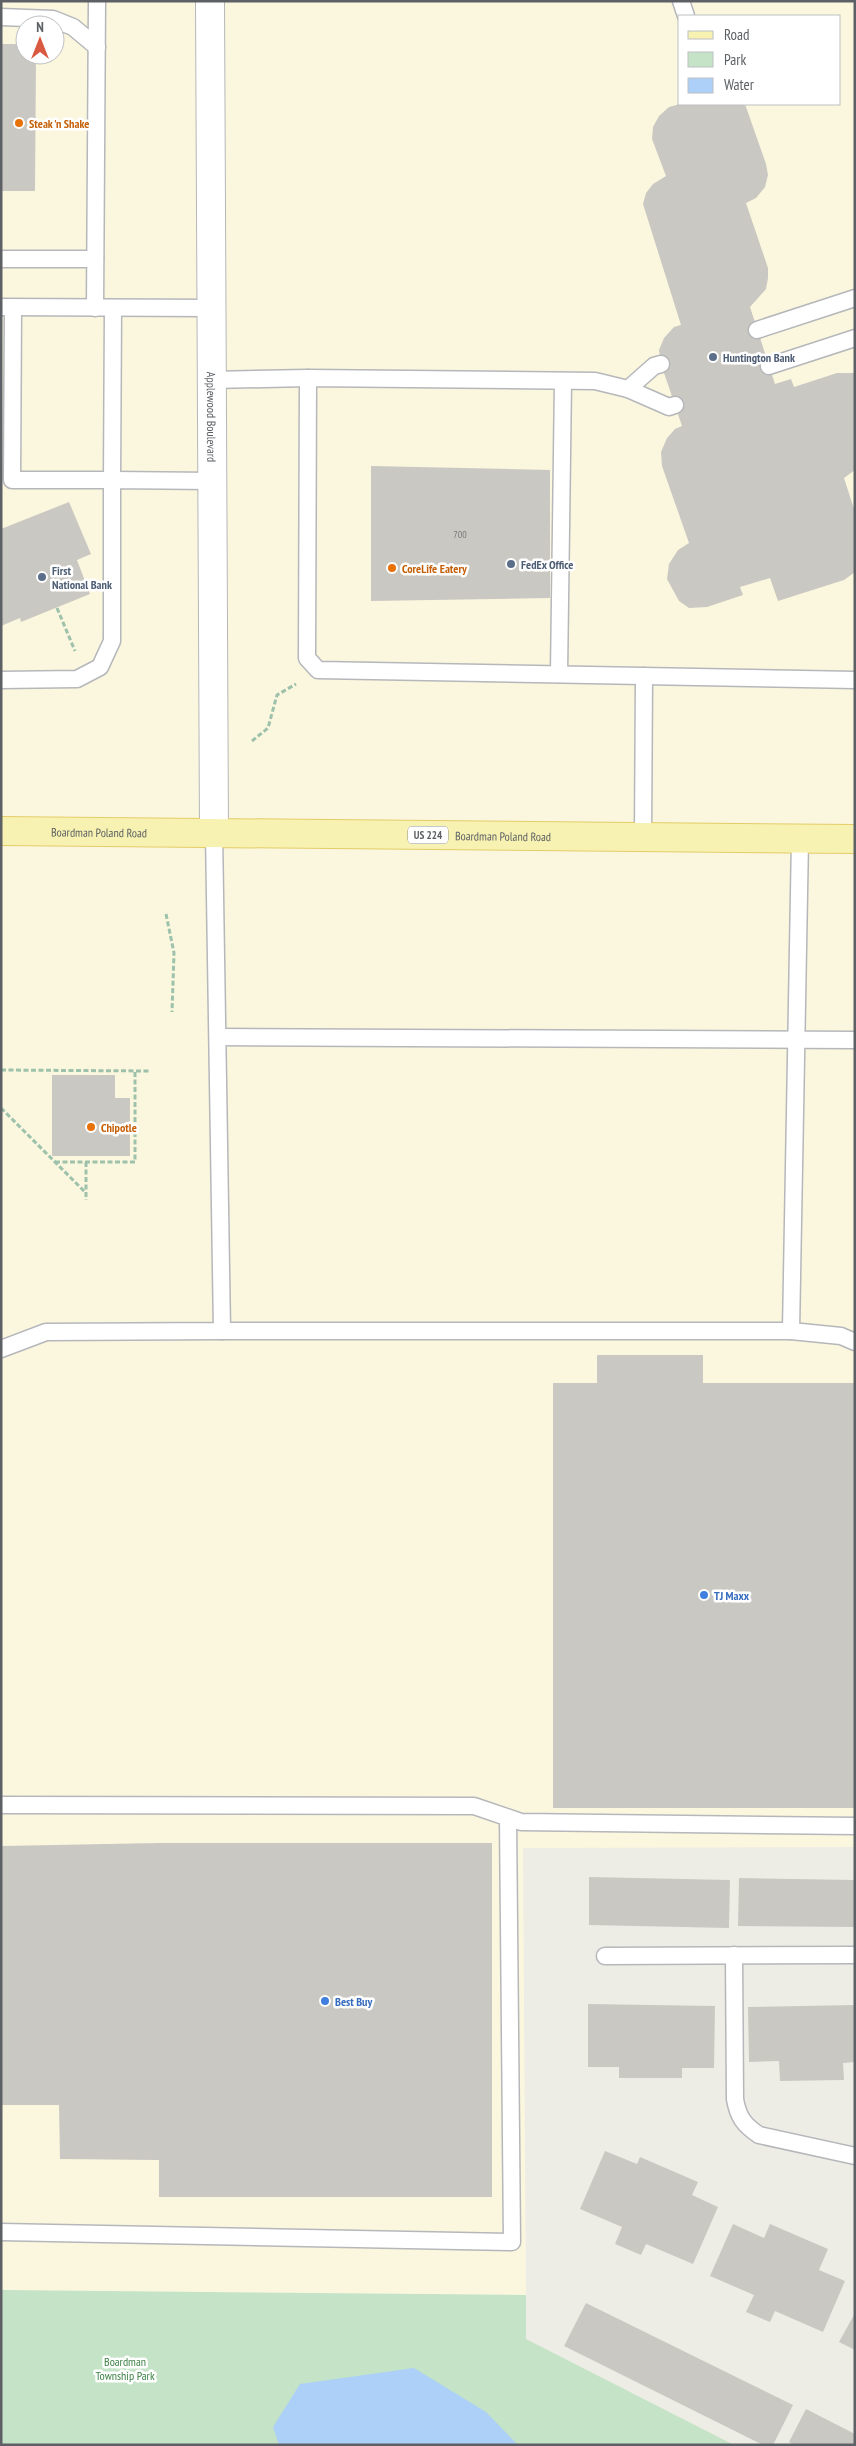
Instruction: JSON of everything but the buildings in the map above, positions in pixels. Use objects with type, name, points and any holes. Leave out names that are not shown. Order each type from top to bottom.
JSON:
[{"type":"main road","name":"Boardman Poland Road","points":[[1,831],[855,839]]},
{"type":"street","name":"Applewood Boulevard","points":[[210,1],[214,833]]},
{"type":"lane","points":[[95,308],[97,1]]},
{"type":"lane","points":[[681,1],[686,15]]},
{"type":"lane","points":[[1,17],[53,19],[72,27],[96,47]]},
{"type":"lane","points":[[1,259],[95,259]]},
{"type":"lane","points":[[757,330],[855,298]]},
{"type":"lane","points":[[211,308],[7,308],[12,480],[213,481]]},
{"type":"lane","points":[[1,680],[77,679],[100,666],[112,641],[114,308]]},
{"type":"lane","points":[[769,366],[855,338]]},
{"type":"lane","points":[[628,389],[654,366],[661,364]]},
{"type":"lane","points":[[212,380],[308,378],[595,381],[628,389],[669,407],[675,405]]},
{"type":"lane","points":[[308,378],[306,658],[318,670],[855,680]]},
{"type":"lane","points":[[559,674],[563,381]]},
{"type":"lane","points":[[643,838],[644,676]]},
{"type":"lane","points":[[214,833],[222,1331]]},
{"type":"lane","points":[[791,1331],[800,839]]},
{"type":"lane","points":[[218,1037],[855,1040]]},
{"type":"lane","points":[[1,1349],[46,1332],[791,1331],[841,1336],[855,1342]]},
{"type":"lane","points":[[1,1805],[474,1806],[521,1822],[531,1823],[855,1826]]},
{"type":"lane","points":[[1,2232],[512,2242],[508,1818]]},
{"type":"lane","points":[[734,1955],[735,2099],[738,2114],[746,2127],[759,2136],[855,2156]]},
{"type":"lane","points":[[604,1956],[855,1955]]},
{"type":"path","points":[[57,608],[77,655]]},
{"type":"path","points":[[252,741],[268,728],[277,695],[318,670]]},
{"type":"path","points":[[166,914],[174,953],[172,1012]]},
{"type":"path","points":[[1,1070],[149,1071]]},
{"type":"path","points":[[55,1162],[135,1162],[135,1071]]},
{"type":"path","points":[[1,1108],[86,1193]]},
{"type":"path","points":[[86,1162],[86,1200]]},
{"type":"shaded area","points":[[1,1],[855,1],[855,1847],[523,1848],[526,2310],[1,2308]]},
{"type":"green space","name":"Boardman Township Park","points":[[1,2290],[526,2295],[526,2339],[734,2445],[1,2445]]},
{"type":"water","points":[[414,2368],[486,2412],[518,2445],[279,2445],[273,2427],[300,2384]]},
{"type":"place","name":"Steak 'n Shake","points":[[19,123]]},
{"type":"place","name":"Huntington Bank","points":[[713,357]]},
{"type":"place","name":"FedEx Office","points":[[511,564]]},
{"type":"place","name":"CoreLife Eatery","points":[[392,568]]},
{"type":"place","name":"First National Bank","points":[[42,577]]},
{"type":"place","name":"Chipotle","points":[[91,1127]]},
{"type":"place","name":"TJ Maxx","points":[[704,1595]]},
{"type":"place","name":"Best Buy","points":[[325,2001]]}]
